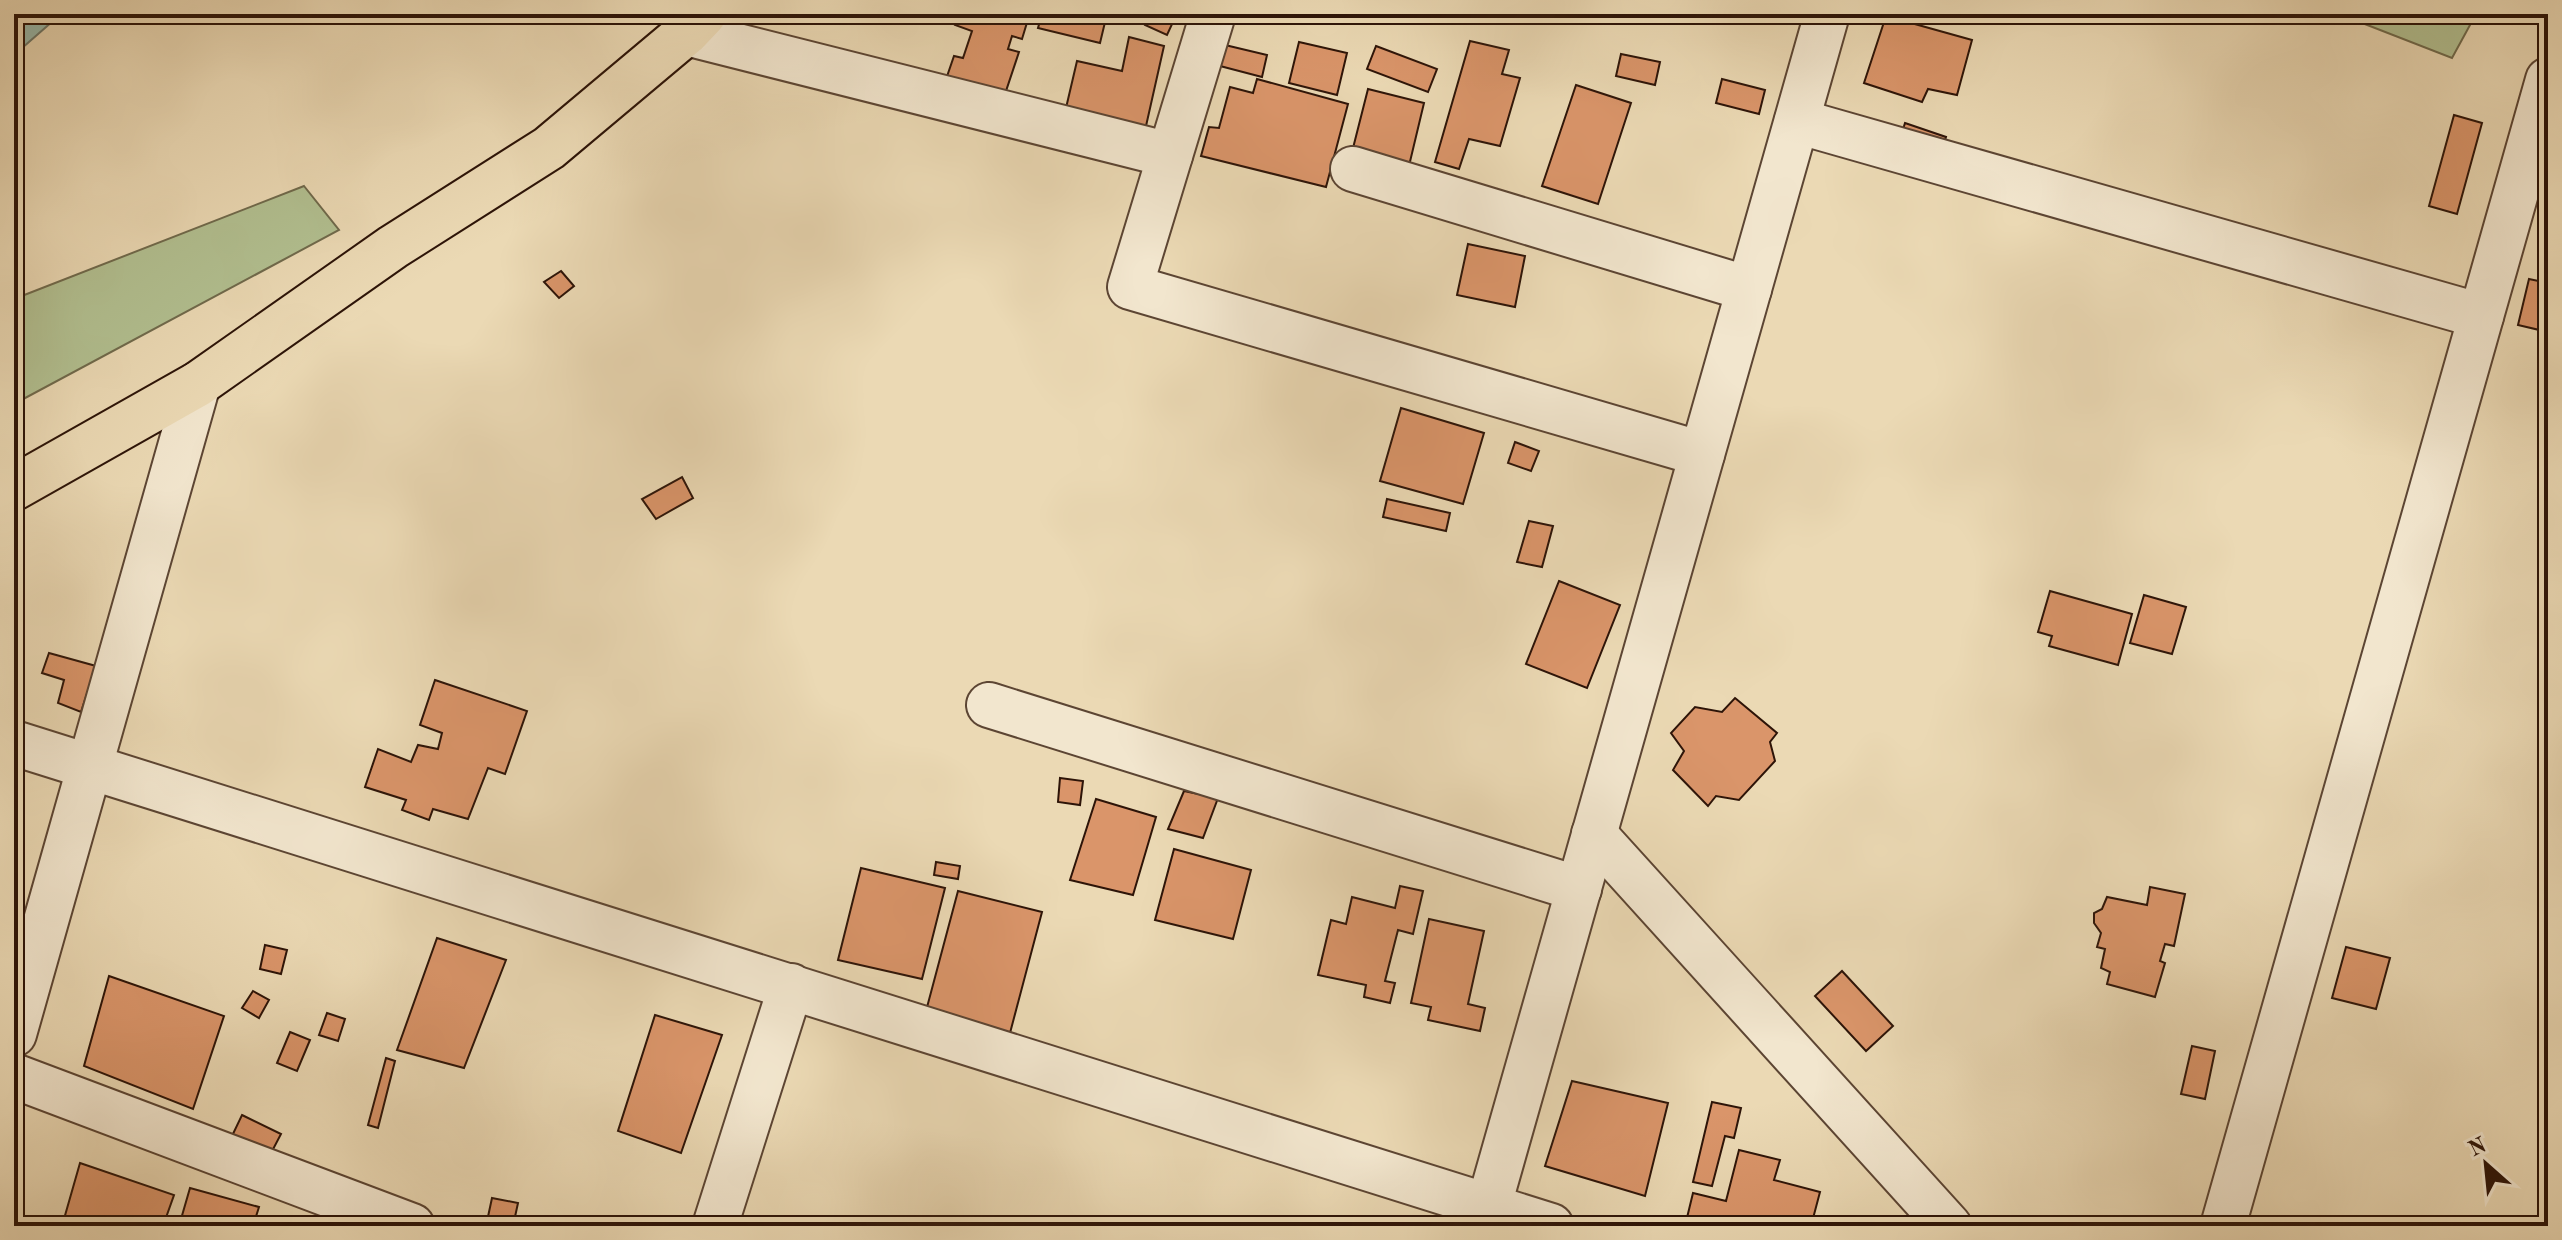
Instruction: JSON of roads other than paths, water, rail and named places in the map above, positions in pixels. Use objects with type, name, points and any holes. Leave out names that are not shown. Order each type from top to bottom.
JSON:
[{"type":"main road","points":[[14,488],[198,384],[393,247],[549,148],[695,24]]},
{"type":"street","points":[[1213,14],[1130,287],[1702,454]]},
{"type":"street","points":[[1486,1216],[1827,14]]},
{"type":"street","points":[[695,24],[1170,155]]},
{"type":"street","points":[[2223,1226],[2481,316],[2536,169],[2548,80]]},
{"type":"street","points":[[1797,121],[2481,316]]},
{"type":"street","points":[[1353,169],[1749,289]]},
{"type":"street","points":[[14,1034],[198,384]]},
{"type":"street","points":[[989,705],[1579,889]]},
{"type":"street","points":[[14,743],[791,986],[1486,1216],[1551,1226]]},
{"type":"street","points":[[1594,834],[1949,1226]]},
{"type":"street","points":[[715,1226],[791,986]]},
{"type":"street","points":[[14,1076],[412,1226]]}]
